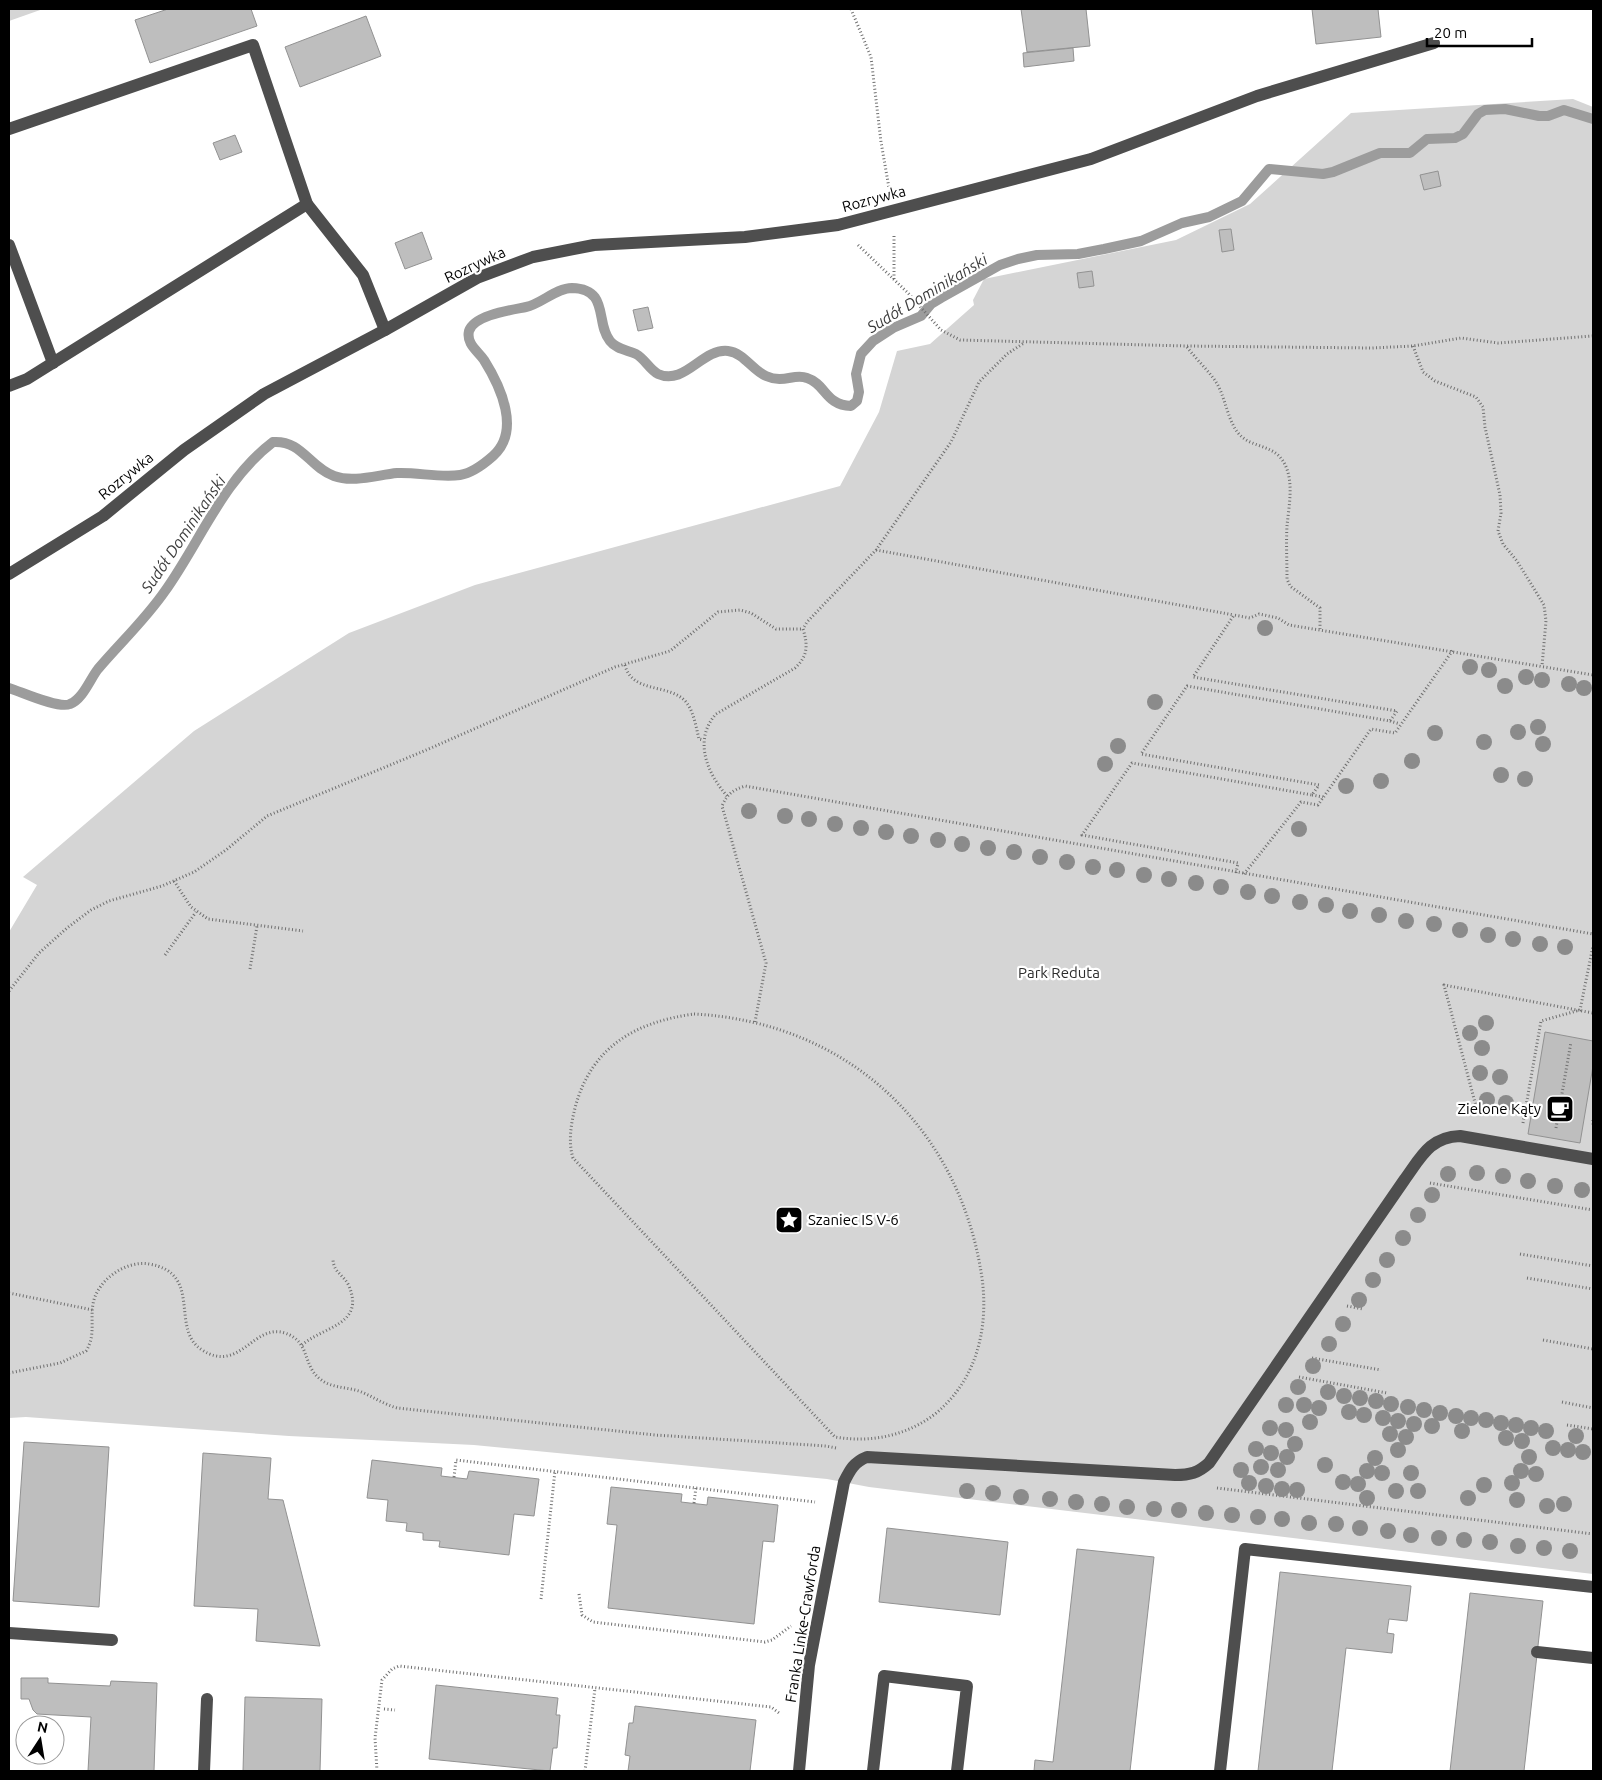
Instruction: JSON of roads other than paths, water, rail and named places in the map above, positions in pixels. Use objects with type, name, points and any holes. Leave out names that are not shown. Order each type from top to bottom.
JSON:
[{"type":"street","name":"Rozrywka","points":[[9,574],[103,516],[184,450],[264,394],[386,330],[477,278],[533,257],[594,245],[745,237],[838,226],[1027,174],[1091,159],[1257,96],[1434,42]]},
{"type":"street","points":[[9,129],[253,45],[307,204],[363,274],[386,330]]},
{"type":"street","points":[[9,386],[28,379],[307,204]]},
{"type":"street","points":[[9,245],[53,363]]},
{"type":"street","name":"Franka Linke-Crawforda","points":[[798,1771],[809,1665],[844,1482],[852,1467],[859,1460],[867,1457],[1190,1475],[1200,1472],[1209,1463],[1286,1353],[1405,1179],[1426,1150],[1441,1138],[1460,1136],[1593,1159]]},
{"type":"street","points":[[1220,1771],[1244,1549],[1593,1587]]},
{"type":"street","points":[[9,1633],[112,1640]]},
{"type":"street","points":[[1538,1652],[1593,1658]]},
{"type":"street","points":[[873,1771],[884,1676],[966,1686],[957,1771]]},
{"type":"street","points":[[204,1771],[207,1698]]},
{"type":"waterway","name":"Sudół Dominikański","points":[[9,688],[57,704],[70,704],[79,698],[98,669],[141,622],[165,591],[213,512],[240,474],[255,457],[273,442],[291,445],[325,472],[349,479],[397,473],[460,475],[486,462],[501,446],[506,434],[507,422],[502,396],[497,383],[484,360],[469,340],[469,331],[472,325],[485,317],[532,305],[566,289],[584,290],[592,294],[597,300],[606,334],[612,344],[636,354],[658,374],[677,375],[710,355],[728,351],[739,355],[766,376],[778,379],[807,378],[818,385],[836,402],[851,406],[857,401],[859,392],[856,374],[861,354],[873,341],[893,328],[921,316],[931,304],[1000,265],[1037,255],[1078,254],[1141,241],[1182,223],[1209,217],[1242,201],[1269,169],[1323,174],[1333,172],[1380,153],[1410,153],[1427,139],[1455,138],[1463,134],[1478,114],[1485,110],[1505,109],[1539,116],[1548,116],[1564,110],[1593,119]]},
{"type":"place","name":"Zielone Kąty","points":[[1560,1109]]},
{"type":"place","name":"Szaniec IS V-6","points":[[789,1220]]},
{"type":"park label","name":"Park Reduta","points":[[1059,973]]}]
